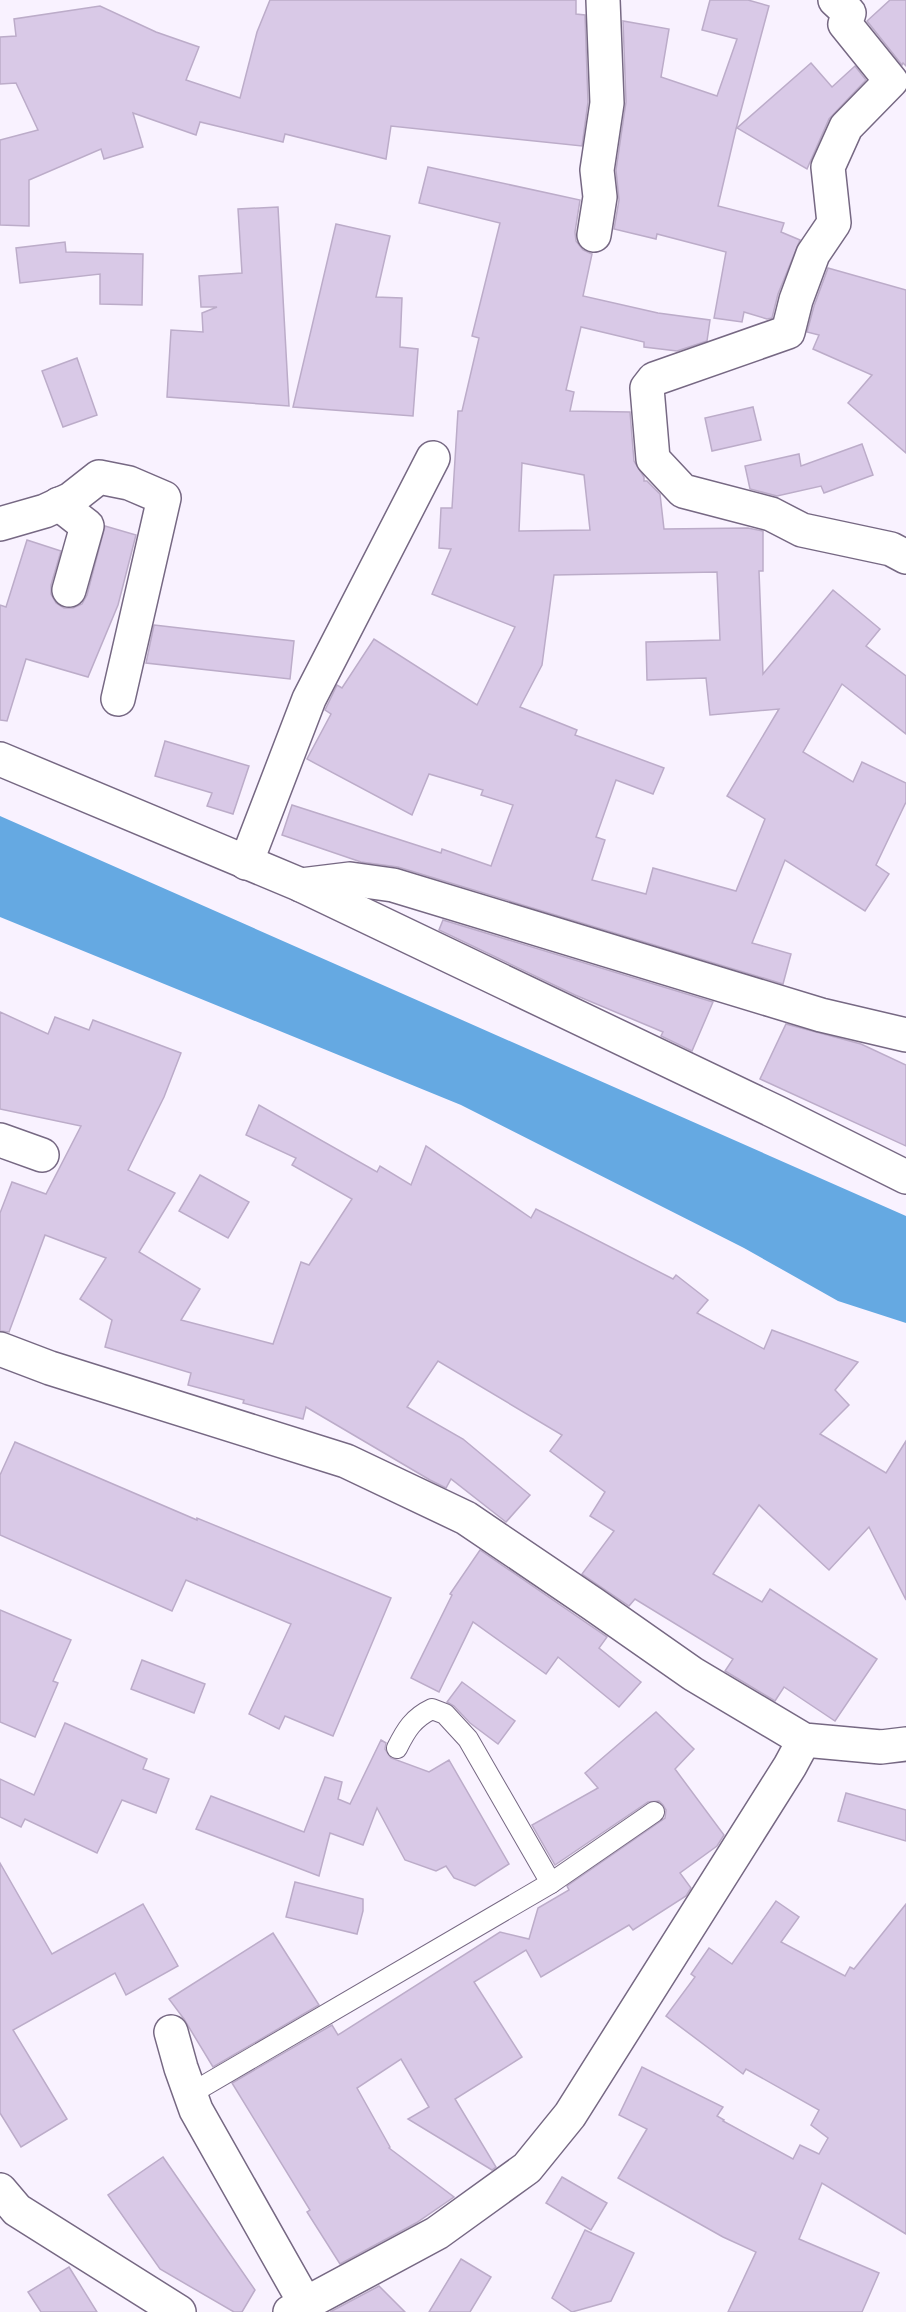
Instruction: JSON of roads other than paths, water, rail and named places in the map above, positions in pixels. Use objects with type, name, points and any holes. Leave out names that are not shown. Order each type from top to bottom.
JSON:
[{"type":"street","points":[[594,235],[600,197],[597,170],[606,103],[603,0]]},
{"type":"street","points":[[835,0],[849,13],[845,24],[891,81],[846,127],[828,167],[834,223],[813,254],[796,300],[788,332],[654,380],[647,388],[653,459],[683,491],[771,514],[802,530],[891,549],[906,557]]},
{"type":"street","points":[[246,863],[309,699],[433,458]]},
{"type":"street","points":[[0,524],[45,511],[71,499],[99,477],[129,483],[164,498],[118,699]]},
{"type":"street","points":[[59,504],[87,526],[69,590]]},
{"type":"street","points":[[0,759],[301,885],[778,1113],[906,1177]]},
{"type":"street","points":[[301,885],[350,879],[393,885],[810,1011],[906,1035]]},
{"type":"street","points":[[0,1140],[42,1155]]},
{"type":"street","points":[[0,1349],[50,1368],[346,1461],[466,1518],[693,1674],[804,1740],[880,1747],[906,1744]]},
{"type":"street","points":[[171,2032],[196,2110],[298,2307],[437,2233],[527,2168],[570,2115],[790,1766],[804,1740]]},
{"type":"street","points":[[0,2190],[17,2210],[179,2312]]},
{"type":"lane","points":[[398,1748],[407,1728],[420,1714],[432,1709],[445,1714],[468,1739],[551,1883]]},
{"type":"lane","points":[[190,2094],[551,1883],[654,1812]]},
{"type":"water","points":[[0,816],[906,1216],[906,1323],[838,1301],[744,1248],[461,1105],[0,917]]}]
